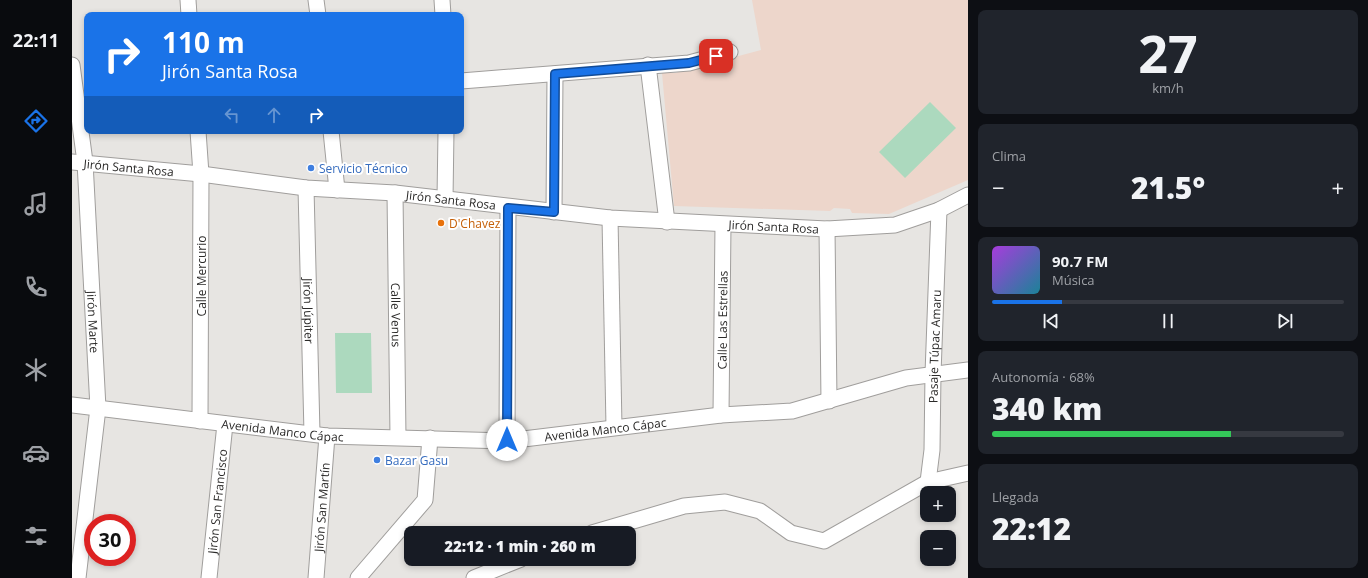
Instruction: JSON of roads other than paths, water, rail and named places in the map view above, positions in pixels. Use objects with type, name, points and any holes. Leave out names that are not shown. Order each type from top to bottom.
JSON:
[{"type":"street","points":[[188,0],[189,12]]},
{"type":"street","points":[[316,0],[318,12]]},
{"type":"street","points":[[442,0],[442,12]]},
{"type":"street","points":[[464,81],[648,65],[689,63],[730,52]]},
{"type":"street","name":"Jirón Marte","points":[[72,65],[78,162],[98,408],[78,578]]},
{"type":"street","points":[[648,65],[668,222]]},
{"type":"street","points":[[554,212],[555,74]]},
{"type":"street","name":"Calle Mercurio","points":[[198,134],[201,174],[200,421]]},
{"type":"street","points":[[331,134],[337,190]]},
{"type":"street","points":[[445,199],[446,134]]},
{"type":"street","name":"Jirón Santa Rosa","points":[[78,162],[201,174],[306,188],[395,193],[508,208],[610,218],[723,225],[827,229],[896,225],[939,210],[968,195]]},
{"type":"street","name":"Jirón Júpiter","points":[[306,188],[312,434]]},
{"type":"street","name":"Calle Venus","points":[[395,193],[398,437]]},
{"type":"street","points":[[507,440],[508,208]]},
{"type":"street","name":"Pasaje Túpac Amaru","points":[[928,482],[932,450],[933,374],[939,210]]},
{"type":"street","points":[[610,218],[614,427]]},
{"type":"street","name":"Calle Las Estrellas","points":[[721,415],[723,225]]},
{"type":"street","points":[[827,229],[829,401]]},
{"type":"street","name":"Avenida Manco Cápac","points":[[72,405],[327,436],[507,440],[721,415],[792,411],[906,378],[968,370]]},
{"type":"street","name":"Jirón San Francisco","points":[[210,578],[225,424]]},
{"type":"street","name":"Jirón San Martín","points":[[316,578],[327,436]]},
{"type":"street","points":[[358,578],[425,500],[430,438]]},
{"type":"street","points":[[616,526],[684,506],[725,502],[760,511],[791,533],[824,540],[928,482],[968,473]]},
{"type":"street","points":[[474,578],[504,566]]},
{"type":"place","name":"Servicio Técnico","points":[[311,168]]},
{"type":"place","name":"D'Chavez","points":[[441,223]]},
{"type":"place","name":"Bazar Gasu","points":[[377,460]]}]
